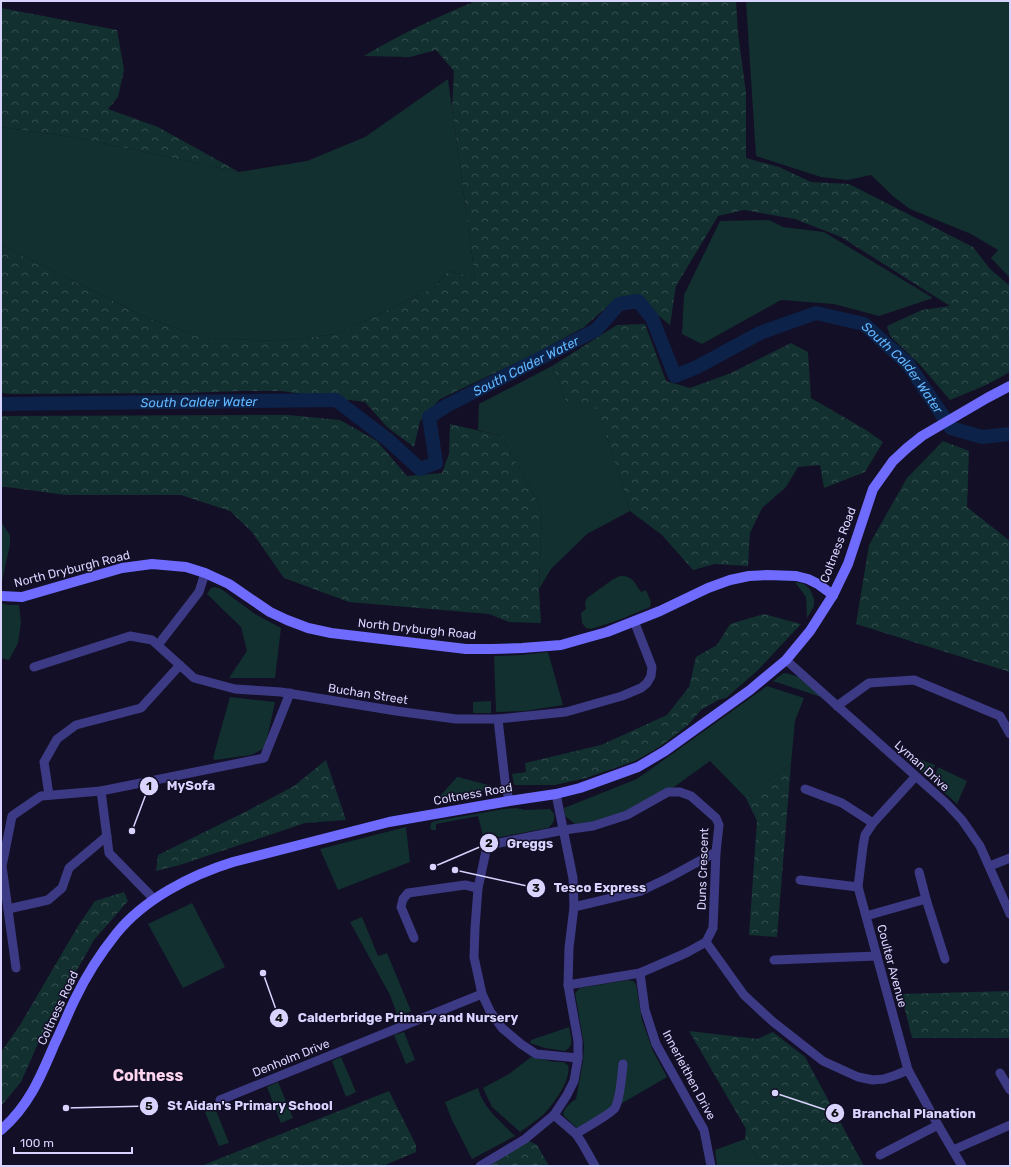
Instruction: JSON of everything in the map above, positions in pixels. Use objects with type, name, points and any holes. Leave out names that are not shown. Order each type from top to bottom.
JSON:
[{"type":"street","name":"Coltness Road","points":[[1,1130],[24,1107],[45,1068],[74,1000],[90,971],[116,934],[138,911],[154,899],[193,877],[216,867],[233,862],[389,822],[509,800],[556,794],[580,788],[638,767],[665,751],[750,690],[786,660],[810,631],[833,595],[848,564],[873,489],[894,461],[922,436],[1010,386]]},
{"type":"street","name":"North Dryburgh Road","points":[[1,596],[22,597],[122,568],[152,564],[186,567],[205,573],[229,584],[270,612],[308,628],[331,633],[466,649],[522,648],[561,644],[606,632],[730,580],[749,576],[796,576],[808,579],[818,584],[833,595]]},
{"type":"street","points":[[158,645],[199,592],[205,573]]},
{"type":"street","name":"Buchan Street","points":[[34,667],[130,636],[152,640],[194,678],[235,689],[290,693],[396,711],[456,719],[498,719],[566,712],[622,696],[641,688],[647,683],[651,676],[652,667],[634,621]]},
{"type":"street","name":"Lyman Drive","points":[[786,660],[915,777],[947,804],[962,820],[980,846],[990,866],[1002,899],[1010,914]]},
{"type":"street","points":[[49,795],[44,762],[57,739],[76,725],[141,708],[180,665]]},
{"type":"street","points":[[837,706],[869,683],[914,680],[1000,716],[1010,715]]},
{"type":"street","points":[[16,968],[2,866],[12,816],[41,796],[101,791],[264,758],[290,693]]},
{"type":"street","points":[[1000,716],[1010,734]]},
{"type":"street","points":[[498,719],[509,800]]},
{"type":"street","name":"Coulter Avenue","points":[[915,777],[873,822],[865,835],[858,887],[908,1070],[962,1166]]},
{"type":"street","points":[[805,789],[842,803],[873,822]]},
{"type":"street","points":[[101,791],[109,853],[154,899]]},
{"type":"street","name":"Duns Crescent","points":[[578,1058],[536,1054],[521,1044],[502,1028],[490,1011],[482,994],[474,957],[478,888],[486,851],[494,844],[564,830],[594,826],[607,822],[627,815],[668,792],[680,792],[691,796],[716,818],[719,826],[716,852],[713,928],[706,942]]},
{"type":"street","points":[[480,1166],[524,1139],[554,1115],[574,1081],[578,1058],[578,1041],[568,985],[569,948],[574,907],[573,878],[556,794]]},
{"type":"street","points":[[8,909],[48,900],[62,888],[68,868],[107,836]]},
{"type":"street","points":[[574,907],[641,891],[716,852]]},
{"type":"street","points":[[990,866],[1010,858]]},
{"type":"street","points":[[919,872],[926,899],[946,959]]},
{"type":"street","points":[[800,880],[858,887]]},
{"type":"street","points":[[414,938],[401,907],[403,899],[408,893],[465,884],[478,888]]},
{"type":"street","points":[[866,916],[926,899]]},
{"type":"street","points":[[568,985],[640,973],[686,953],[706,942],[744,995],[772,1021],[823,1061],[858,1077],[873,1080],[884,1079],[908,1070]]},
{"type":"street","points":[[774,960],[877,956]]},
{"type":"street","name":"Innerleithen Drive","points":[[640,973],[645,1010],[656,1044],[704,1130],[711,1166]]},
{"type":"street","name":"Denholm Drive","points":[[220,1100],[482,994]]},
{"type":"street","points":[[576,1134],[615,1108],[621,1083],[623,1064]]},
{"type":"street","points":[[1000,1073],[1010,1090]]},
{"type":"street","points":[[554,1115],[576,1134],[595,1166]]},
{"type":"street","points":[[880,1155],[938,1125]]},
{"type":"street","points":[[953,1150],[1010,1125]]},
{"type":"green space","points":[[476,1],[736,1],[738,33],[746,93],[746,158],[779,167],[811,182],[849,184],[973,247],[990,269],[1010,286],[1010,372],[986,385],[950,400],[921,366],[890,336],[887,326],[922,310],[950,306],[841,237],[795,219],[744,210],[718,216],[676,286],[670,325],[636,297],[618,297],[584,327],[535,354],[440,399],[420,421],[414,447],[387,427],[365,402],[281,391],[185,393],[1,393],[1,245],[145,317],[203,338],[279,341],[337,334],[435,287],[448,271],[475,277],[452,108],[454,71],[436,50],[410,57],[364,56],[419,26]]},
{"type":"green space","points":[[746,1],[1010,1],[1010,278],[991,258],[998,250],[971,234],[910,209],[894,197],[871,175],[848,180],[821,177],[756,156]]},
{"type":"green space","points":[[1,8],[117,30],[124,70],[118,97],[108,109],[158,127],[239,172],[79,138],[1,127]]},
{"type":"green space","points":[[448,79],[475,277],[448,271],[435,287],[337,334],[279,341],[203,338],[145,317],[1,245],[1,127],[79,138],[239,172],[307,161],[365,137]]},
{"type":"green space","points":[[769,220],[783,227],[824,232],[933,298],[879,316],[834,304],[781,300],[702,344],[682,334],[684,295],[720,221]]},
{"type":"green space","points":[[645,324],[666,381],[690,388],[731,373],[791,343],[808,352],[811,398],[866,430],[883,442],[865,472],[824,488],[820,465],[798,467],[786,487],[762,508],[750,533],[748,566],[715,564],[693,570],[662,535],[630,511],[598,409],[566,401],[552,366],[617,325]]},
{"type":"green space","points":[[552,366],[566,401],[598,408],[630,511],[587,534],[551,569],[539,589],[542,510],[502,436],[478,430],[479,404]]},
{"type":"green space","points":[[288,415],[340,420],[377,441],[407,476],[442,473],[449,454],[450,424],[502,436],[542,510],[539,589],[541,623],[509,622],[489,614],[349,602],[284,578],[252,532],[230,511],[181,495],[66,495],[1,487],[1,416]]},
{"type":"green space","points":[[943,441],[969,451],[967,507],[1010,541],[1010,672],[856,624],[869,545],[907,478]]},
{"type":"green space","points":[[1,522],[10,535],[10,544],[1,586]]},
{"type":"green space","points":[[620,576],[630,578],[641,592],[646,590],[651,602],[650,607],[619,620],[591,629],[586,628],[582,623],[581,613],[586,609],[585,603],[587,598]]},
{"type":"green space","points":[[795,582],[804,584],[810,589],[814,599],[814,606],[807,618],[806,597]]},
{"type":"green space","points":[[215,587],[221,589],[255,614],[281,628],[275,678],[229,678],[247,651],[241,627],[207,594],[211,588]]},
{"type":"green space","points":[[1,603],[19,605],[21,623],[18,643],[9,660],[1,658]]},
{"type":"green space","points":[[764,614],[801,624],[757,671],[726,698],[718,700],[701,710],[687,726],[661,746],[635,761],[586,778],[555,785],[514,785],[512,774],[526,772],[525,763],[601,745],[667,715],[689,687],[696,657],[717,645],[730,624]]},
{"type":"green space","points":[[548,652],[563,705],[525,711],[496,712],[494,656]]},
{"type":"green space","points":[[786,673],[799,677],[824,698],[773,681],[782,674]]},
{"type":"green space","points":[[767,686],[804,698],[795,721],[791,764],[746,798],[710,761],[674,787],[624,812],[600,821],[575,824],[565,816],[564,808],[637,779]]},
{"type":"green space","points":[[230,697],[275,702],[265,748],[251,755],[215,760],[213,758]]},
{"type":"green space","points":[[491,701],[491,713],[473,713],[473,702]]},
{"type":"green space","points":[[919,759],[935,765],[930,779],[916,767]]},
{"type":"green space","points":[[326,760],[346,820],[305,823],[180,865],[156,871],[158,855],[294,786]]},
{"type":"green space","points":[[791,764],[777,937],[749,935],[757,821],[746,798]]},
{"type":"green space","points":[[938,767],[967,781],[957,804],[933,782]]},
{"type":"green space","points":[[457,777],[492,786],[492,788],[444,801],[442,800],[441,795]]},
{"type":"green space","points":[[516,808],[525,810],[550,809],[554,814],[553,822],[548,828],[484,840],[478,816],[436,824],[436,830],[432,830],[430,828],[431,823],[435,821]]},
{"type":"green space","points":[[406,827],[410,862],[338,890],[320,849]]},
{"type":"green space","points":[[124,892],[128,901],[94,940],[48,1021],[21,1082],[1,1106],[1,1052],[20,1025],[78,926],[95,901]]},
{"type":"green space","points":[[192,903],[225,967],[183,988],[148,924]]},
{"type":"green space","points":[[362,917],[378,956],[387,953],[411,1011],[398,1017],[390,995],[350,922]]},
{"type":"green space","points":[[628,980],[633,981],[636,984],[642,1020],[653,1051],[667,1077],[578,1129],[563,1114],[568,1105],[576,1099],[583,1061],[584,1045],[575,993],[580,988]]},
{"type":"green space","points":[[1010,991],[1010,1038],[912,1038],[901,994]]},
{"type":"green space","points":[[569,1027],[571,1044],[565,1051],[545,1048],[530,1043],[531,1040]]},
{"type":"green space","points":[[689,1031],[757,1039],[773,1032],[805,1057],[864,1166],[762,1166],[745,1139],[746,1129]]},
{"type":"green space","points":[[404,1032],[415,1060],[406,1064],[394,1035]]},
{"type":"green space","points":[[341,1057],[356,1092],[346,1097],[332,1061]]},
{"type":"green space","points":[[531,1057],[555,1062],[563,1062],[568,1065],[568,1071],[561,1092],[552,1105],[543,1115],[520,1132],[492,1107],[483,1088],[509,1074]]},
{"type":"green space","points":[[278,1082],[293,1118],[281,1123],[267,1087]]},
{"type":"green space","points":[[478,1088],[480,1095],[488,1108],[515,1136],[472,1159],[452,1120],[445,1102]]},
{"type":"green space","points":[[389,1091],[416,1145],[416,1152],[383,1166],[201,1166]]},
{"type":"green space","points":[[215,1108],[229,1143],[219,1146],[205,1112]]},
{"type":"green space","points":[[525,1139],[537,1145],[549,1166],[480,1166]]},
{"type":"green space","points":[[745,1139],[762,1166],[717,1166],[715,1150]]},
{"type":"waterway","name":"South Calder Water","points":[[1,404],[336,400],[387,439],[420,469],[436,463],[429,417],[446,406],[596,330],[619,304],[638,301],[652,318],[675,376],[697,367],[760,333],[816,313],[864,324],[908,364],[951,428],[982,437],[1010,434]]},
{"type":"place","name":"MySofa","points":[[132,831]]},
{"type":"place","name":"Greggs","points":[[433,867]]},
{"type":"place","name":"Tesco Express","points":[[455,870]]},
{"type":"place","name":"Calderbridge Primary and Nursery","points":[[263,973]]},
{"type":"place","name":"Branchal Planation","points":[[775,1093]]},
{"type":"place","name":"St Aidan's Primary School","points":[[66,1108]]},
{"type":"district","name":"Coltness","points":[[148,1075]]}]
